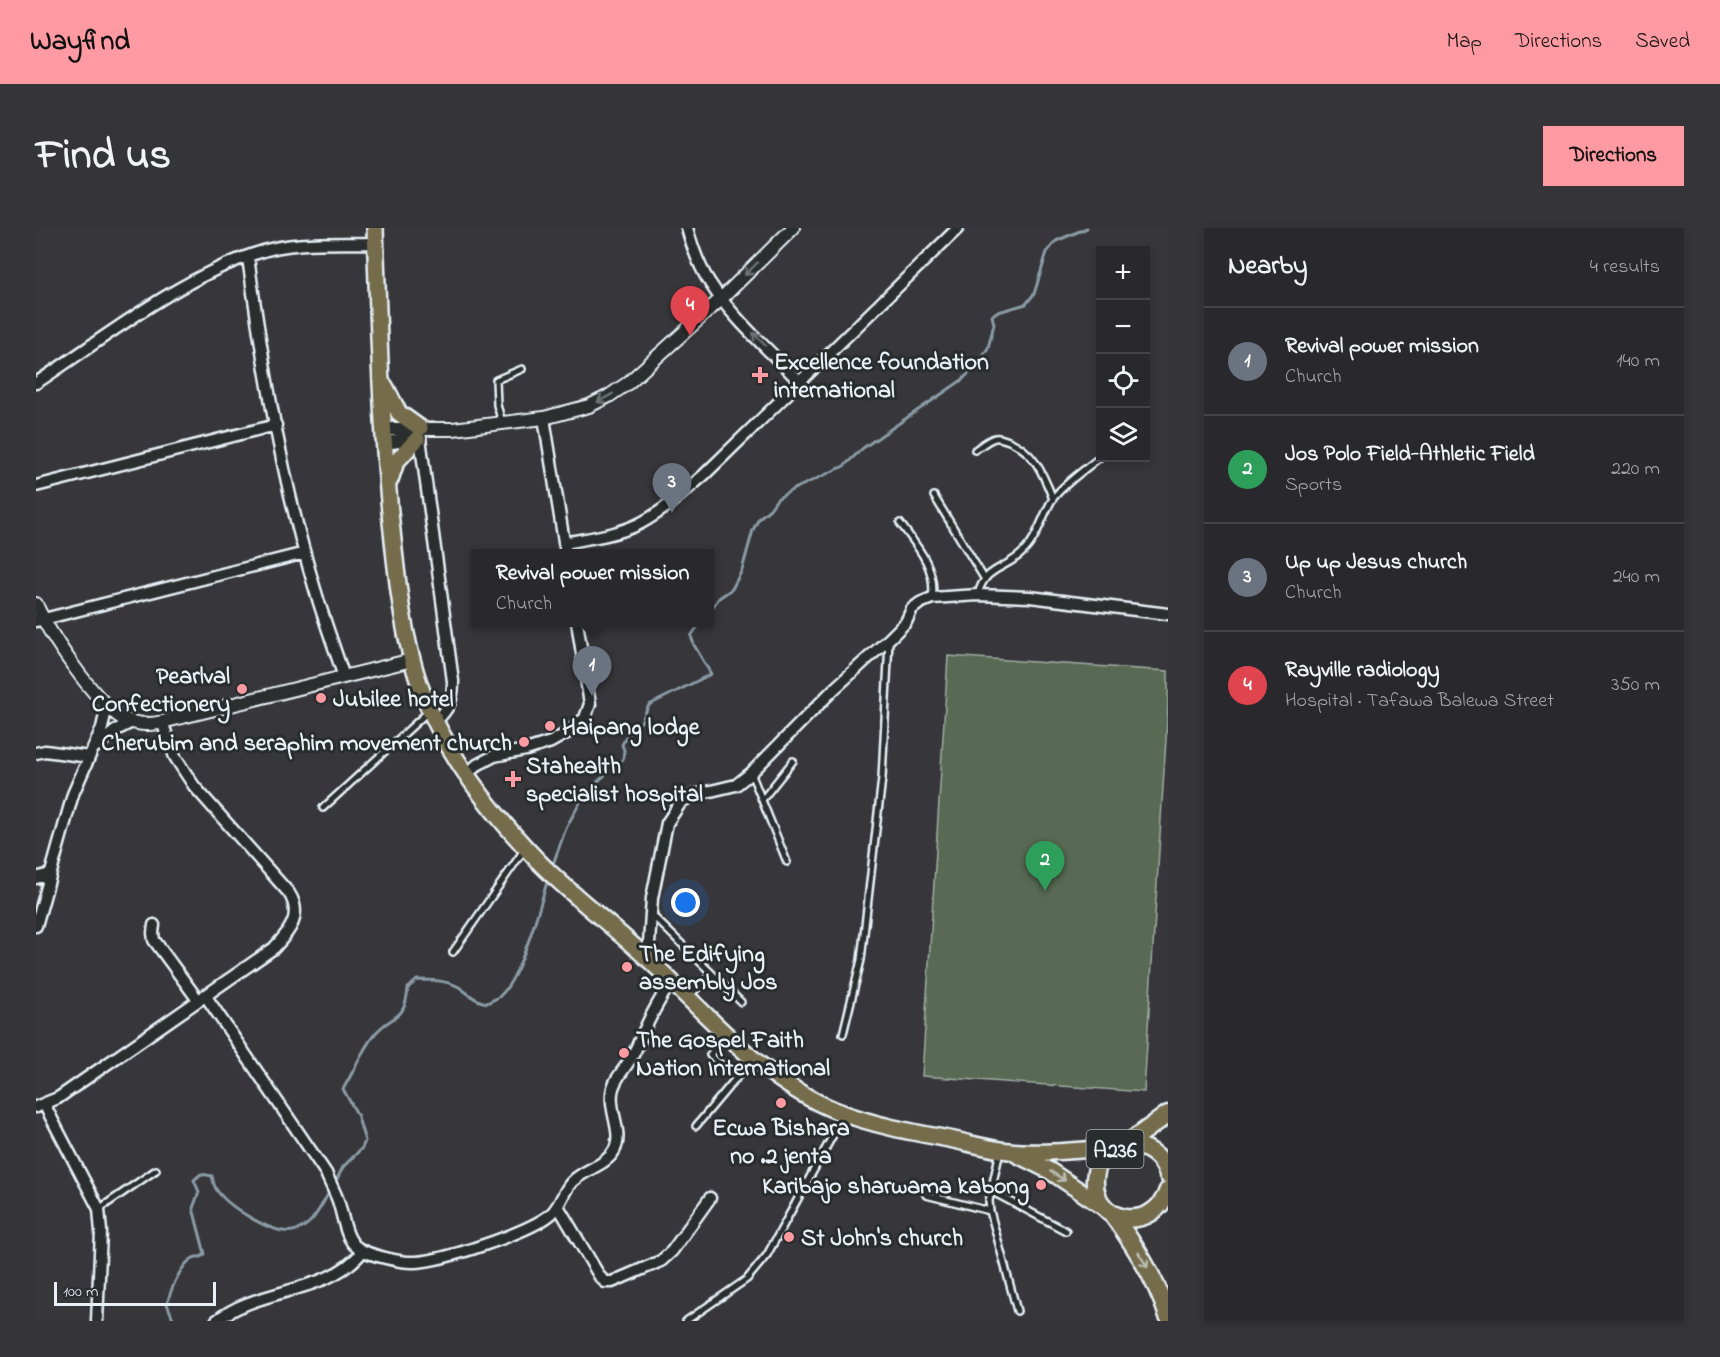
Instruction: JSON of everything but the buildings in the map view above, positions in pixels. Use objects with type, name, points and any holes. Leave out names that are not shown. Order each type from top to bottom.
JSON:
[{"type":"highway","name":"A236","points":[[1168,1114],[1105,1157],[1097,1170],[1095,1186],[1097,1194],[1150,1271],[1168,1316]]},
{"type":"highway","name":"A236","points":[[1121,1147],[1135,1145],[1146,1148],[1155,1153],[1163,1162],[1168,1173]]},
{"type":"highway","name":"A236","points":[[1108,1210],[1124,1218],[1140,1218],[1154,1212],[1168,1192]]},
{"type":"highway","name":"A236","points":[[1168,1192],[1168,1198]]},
{"type":"main road","points":[[375,235],[388,495],[396,566],[412,660],[433,716],[467,774],[501,819],[537,860],[648,959],[753,1058],[788,1086],[812,1099],[845,1113],[895,1128],[1004,1150],[1121,1147]]},
{"type":"main road","points":[[381,378],[399,412],[419,435],[396,462],[388,495]]},
{"type":"main road","points":[[1004,1150],[1050,1171],[1108,1210]]},
{"type":"street","points":[[687,228],[708,281],[721,300],[800,382]]},
{"type":"street","points":[[384,436],[419,435],[544,418],[590,406],[628,383],[721,300],[793,228]]},
{"type":"street","points":[[544,418],[565,548],[639,525],[704,475],[958,228]]},
{"type":"street","points":[[36,383],[187,285],[248,256],[283,247],[375,235]]},
{"type":"street","points":[[248,256],[260,348],[285,476],[314,586],[344,677]]},
{"type":"street","points":[[36,486],[276,425]]},
{"type":"street","points":[[419,435],[453,681],[451,703],[446,711],[433,716]]},
{"type":"street","points":[[39,620],[305,553]]},
{"type":"street","points":[[648,959],[652,898],[668,823],[681,802],[694,795],[736,785],[751,773],[834,688],[906,622],[912,609],[920,603],[932,598],[978,595],[1030,597],[1168,614]]},
{"type":"street","points":[[36,604],[39,620],[85,680],[107,705],[122,718],[132,722],[146,724],[162,722],[412,660]]},
{"type":"street","points":[[467,774],[477,765],[494,756],[526,750],[551,742],[567,734],[585,718],[590,704],[578,627]]},
{"type":"street","points":[[36,926],[73,794],[102,728],[107,705]]},
{"type":"street","points":[[36,753],[45,751],[90,753],[118,729],[132,722]]},
{"type":"street","points":[[96,1321],[101,1232],[99,1209],[40,1106],[58,1098],[274,948],[283,939],[294,921],[296,908],[289,893],[189,779],[175,758],[162,722]]},
{"type":"street","points":[[36,878],[50,874]]},
{"type":"street","points":[[154,925],[154,940],[202,998],[326,1173],[351,1240],[356,1247],[396,1260],[414,1262],[445,1257],[492,1242],[543,1220],[558,1206],[574,1179],[610,1157],[618,1137],[613,1116],[612,1092],[616,1080],[632,1057],[656,1006],[671,981]]},
{"type":"street","points":[[558,1206],[600,1277],[605,1282],[612,1282],[662,1261],[672,1251],[710,1198]]},
{"type":"street","points":[[216,1321],[227,1312],[327,1277],[353,1264],[363,1251]]},
{"type":"lane","points":[[502,423],[497,405],[496,380],[522,369]]},
{"type":"lane","points":[[975,450],[994,438],[1002,438],[1015,444],[1029,453],[1040,467],[1053,499]]},
{"type":"lane","points":[[978,595],[984,578],[1013,561],[1028,546],[1053,499],[1096,461]]},
{"type":"lane","points":[[934,496],[984,578]]},
{"type":"lane","points":[[900,523],[930,569],[934,586],[932,598]]},
{"type":"lane","points":[[843,1034],[861,960],[882,778],[889,639]]},
{"type":"lane","points":[[323,808],[433,716]]},
{"type":"lane","points":[[762,800],[793,760]]},
{"type":"lane","points":[[751,773],[787,862]]},
{"type":"lane","points":[[453,952],[526,848]]},
{"type":"lane","points":[[651,913],[741,1002]]},
{"type":"lane","points":[[688,997],[712,974]]},
{"type":"lane","points":[[725,1032],[710,1055],[735,1079]]},
{"type":"lane","points":[[696,1126],[753,1058]]},
{"type":"lane","points":[[686,1321],[747,1279],[767,1255],[845,1113]]},
{"type":"lane","points":[[1004,1150],[989,1201],[1017,1311]]},
{"type":"lane","points":[[99,1209],[156,1170]]},
{"type":"lane","points":[[991,1191],[1066,1232]]},
{"type":"lane","points":[[926,1195],[990,1211]]},
{"type":"green space","points":[[948,656],[1168,671],[1168,706],[1144,1092],[922,1076]]},
{"type":"waterway","points":[[714,605],[719,598],[732,589],[742,570],[753,530],[759,518],[777,499],[844,466],[863,448],[962,380],[977,365],[988,348],[994,324],[992,316],[995,313],[1026,304],[1034,294],[1047,252],[1056,241],[1087,228]]},
{"type":"waterway","points":[[552,867],[566,828],[585,793],[623,759],[622,745],[625,738],[641,722],[649,705],[711,674],[691,636],[697,627]]},
{"type":"waterway","points":[[335,1183],[343,1167],[362,1148],[365,1141],[357,1114],[343,1089],[369,1041],[380,1028],[400,1013],[404,1007],[408,988],[417,980],[449,983],[487,1003],[500,996],[508,987],[522,958],[548,879]]},
{"type":"waterway","points":[[174,1321],[167,1304],[175,1282],[189,1261],[205,1254],[193,1208],[199,1192],[194,1180],[201,1174],[212,1176],[216,1189],[240,1211],[262,1224],[284,1231],[300,1229],[311,1221],[330,1191]]},
{"type":"place","name":"Rayville radiology","points":[[690,336]]},
{"type":"place","name":"Excellence foundation international","points":[[760,375]]},
{"type":"place","name":"Up up Jesus church","points":[[672,513]]},
{"type":"place","name":"Pearlval Confectionery","points":[[242,689]]},
{"type":"place","name":"Revival power mission","points":[[592,696]]},
{"type":"place","name":"Jubilee hotel","points":[[321,698]]},
{"type":"place","name":"Haipang lodge","points":[[550,726]]},
{"type":"place","name":"Cherubim and seraphim movement church","points":[[524,742]]},
{"type":"place","name":"Stahealth specialist hospital","points":[[513,779]]},
{"type":"place","name":"Jos Polo Field-Athletic Field","points":[[1045,891]]},
{"type":"place","name":"The Edifying assembly Jos","points":[[627,967]]},
{"type":"place","name":"The Gospel Faith Nation International","points":[[624,1053]]},
{"type":"place","name":"Ecwa Bishara no .2 jenta","points":[[781,1103]]},
{"type":"place","name":"Karibajo sharwama kabong","points":[[1041,1185]]},
{"type":"place","name":"St John's church","points":[[789,1237]]}]
